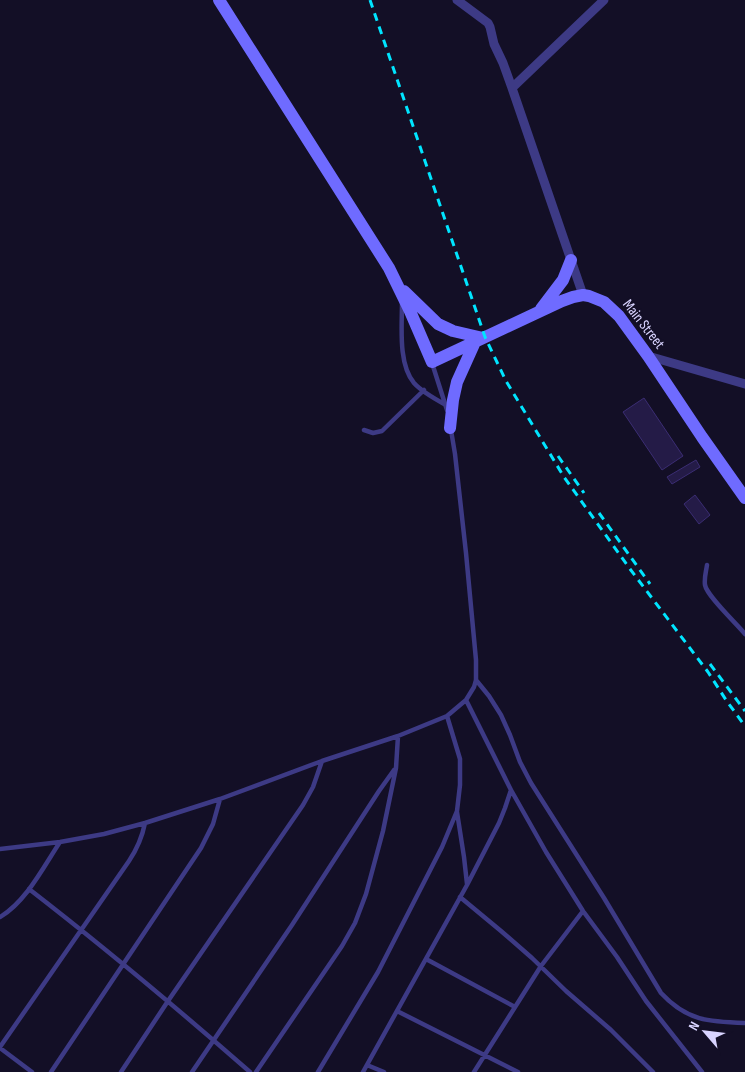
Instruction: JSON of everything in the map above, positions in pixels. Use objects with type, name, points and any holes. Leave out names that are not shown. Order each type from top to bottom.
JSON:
[{"type":"main road","points":[[219,0],[389,268],[432,362],[540,311],[573,297],[583,295]]},
{"type":"main road","points":[[540,311],[563,280],[571,260]]},
{"type":"main road","points":[[400,291],[408,295],[438,324],[479,340]]},
{"type":"main road","name":"Main Street","points":[[583,295],[596,298],[610,307],[633,335],[745,498]]},
{"type":"main road","points":[[450,428],[457,382],[479,340]]},
{"type":"street","points":[[458,0],[490,26],[494,44],[512,88],[583,295]]},
{"type":"street","points":[[512,88],[604,0]]},
{"type":"street","points":[[648,356],[745,384]]},
{"type":"lane","points":[[400,291],[402,341],[404,360],[408,372],[414,384],[446,405]]},
{"type":"lane","points":[[0,849],[60,842],[104,834],[145,823],[220,799],[322,761],[398,736],[447,716],[466,700],[476,680],[476,660],[466,552],[455,454],[446,405],[432,362]]},
{"type":"lane","points":[[364,430],[373,433],[382,432],[424,390]]},
{"type":"lane","points":[[707,565],[704,579],[705,587],[710,596],[745,634]]},
{"type":"lane","points":[[476,680],[501,715],[520,762],[531,783],[604,898],[661,993],[680,1010],[703,1020],[745,1024]]},
{"type":"lane","points":[[466,700],[510,790],[583,911],[646,1001],[702,1072]]},
{"type":"lane","points":[[447,716],[460,759],[457,811],[467,885]]},
{"type":"lane","points":[[256,1072],[342,946],[355,923],[366,894],[384,831],[396,768],[398,736]]},
{"type":"lane","points":[[121,1072],[303,805],[313,787],[322,761]]},
{"type":"lane","points":[[192,1072],[292,925],[379,790],[396,768]]},
{"type":"lane","points":[[363,1072],[467,885],[506,808],[510,790]]},
{"type":"lane","points":[[51,1072],[201,848],[213,824],[220,799]]},
{"type":"lane","points":[[318,1072],[378,972],[442,847],[457,811]]},
{"type":"lane","points":[[32,1072],[0,1047],[138,846],[145,823]]},
{"type":"lane","points":[[0,916],[17,903],[29,889],[60,842]]},
{"type":"lane","points":[[29,889],[168,1001],[250,1072]]},
{"type":"lane","points":[[460,897],[541,966],[566,991],[611,1030],[653,1072]]},
{"type":"lane","points":[[474,1072],[541,966],[583,911]]},
{"type":"lane","points":[[426,959],[515,1007]]},
{"type":"lane","points":[[397,1011],[518,1072]]},
{"type":"lane","points":[[367,1064],[384,1072]]},
{"type":"building","points":[[644,398],[683,456],[662,470],[623,412]]},
{"type":"building","points":[[696,460],[700,467],[672,484],[667,477]]},
{"type":"building","points":[[695,495],[710,515],[699,524],[684,504]]},
{"type":"railway","points":[[370,0],[485,337],[506,381],[564,477],[630,569],[708,672],[745,726]]},
{"type":"railway","points":[[558,456],[584,493]]},
{"type":"railway","points":[[599,513],[650,584]]},
{"type":"railway","points":[[710,664],[745,711]]}]
